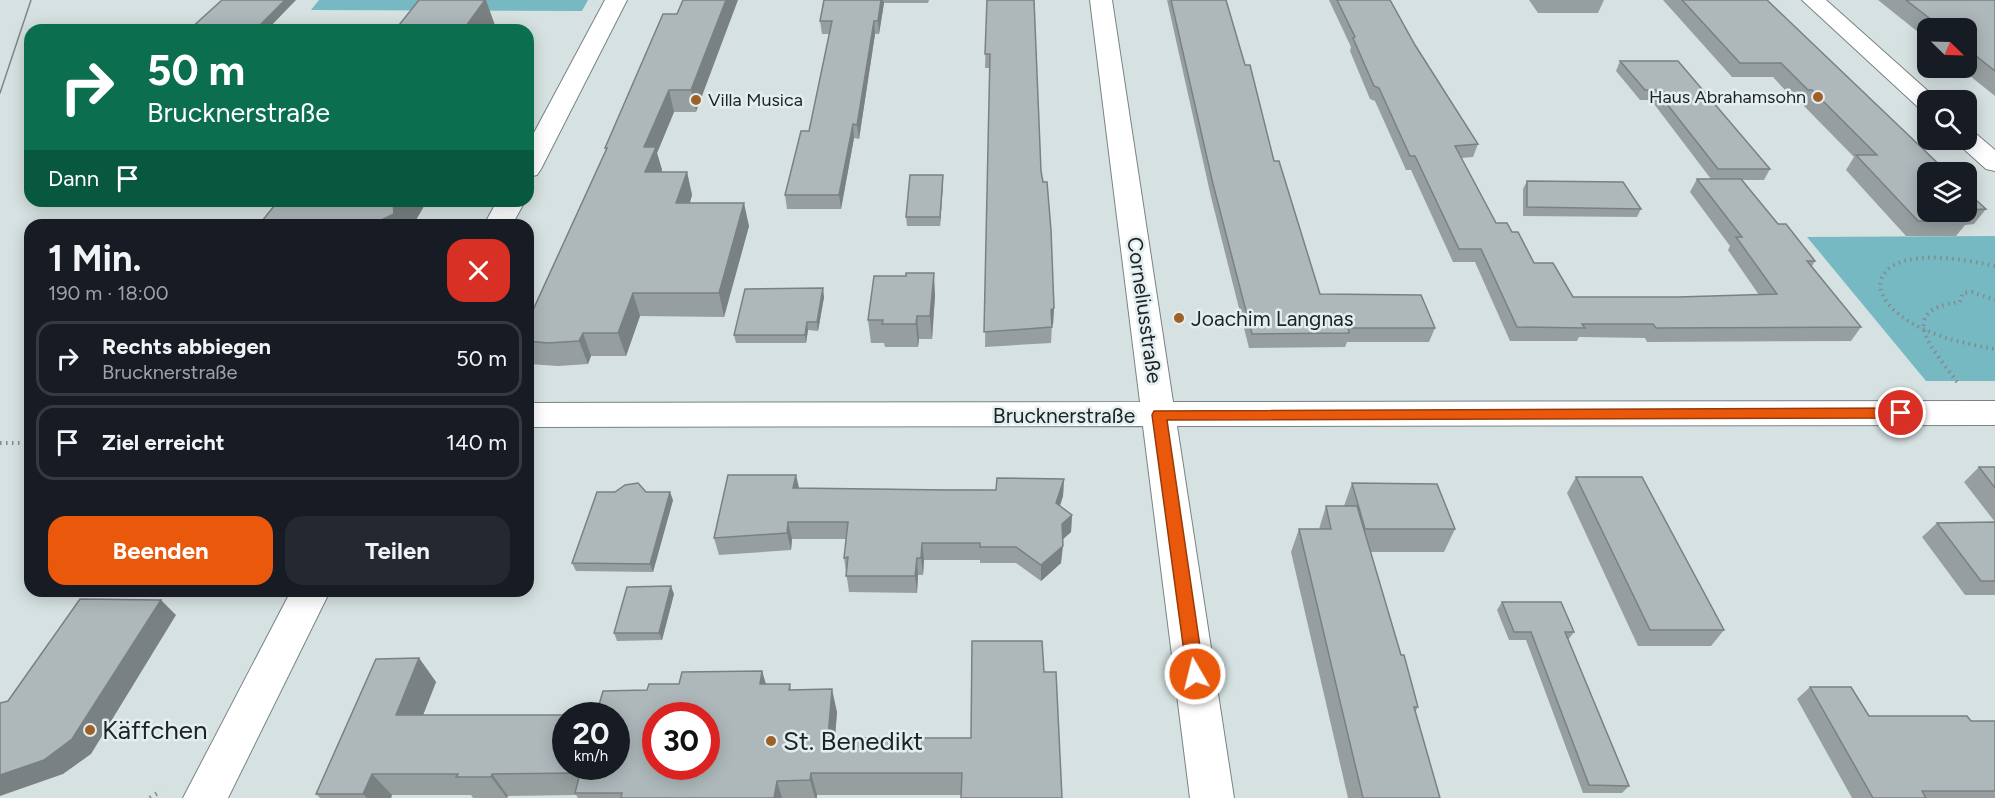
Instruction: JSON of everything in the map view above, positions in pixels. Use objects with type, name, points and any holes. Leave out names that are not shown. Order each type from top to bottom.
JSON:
[{"type":"street","points":[[534,157],[616,0]]},
{"type":"street","name":"Corneliusstraße","points":[[1101,0],[1212,798]]},
{"type":"street","points":[[1813,0],[1917,93]]},
{"type":"street","points":[[1977,148],[1995,164]]},
{"type":"street","name":"Brucknerstraße","points":[[534,415],[1995,413]]},
{"type":"street","points":[[205,798],[308,597]]},
{"type":"path","points":[[1995,266],[1959,259],[1931,257],[1893,265],[1884,272],[1880,282],[1881,293],[1889,306],[1922,327],[1948,338],[1995,350]]},
{"type":"path","points":[[1962,388],[1924,335],[1922,327],[1927,311],[1938,304],[1960,302],[1963,293],[1972,292],[1995,300]]},
{"type":"path","points":[[0,443],[24,443]]},
{"type":"path","points":[[150,798],[160,791]]},
{"type":"shaded area","points":[[319,0],[588,0],[582,11],[311,10]]},
{"type":"shaded area","points":[[1995,236],[1995,381],[1926,381],[1807,237]]},
{"type":"building","points":[[222,0],[285,0],[261,24],[196,24]]},
{"type":"building","points":[[419,0],[485,0],[467,24],[400,24]]},
{"type":"building","points":[[683,0],[726,0],[691,90],[669,90],[644,147],[656,147],[645,172],[687,172],[676,203],[744,203],[719,293],[633,293],[618,333],[583,333],[579,341],[534,342],[534,308],[607,148],[605,148],[663,14],[677,14]]},
{"type":"building","points":[[824,0],[881,0],[878,21],[874,21],[857,125],[853,124],[839,195],[785,195],[801,131],[809,131],[832,21],[820,21]]},
{"type":"building","points":[[987,0],[1034,0],[1041,171],[1043,182],[1047,182],[1051,230],[1054,308],[1051,310],[1052,327],[984,332],[990,54],[985,54]]},
{"type":"building","points":[[1171,0],[1226,0],[1245,65],[1250,65],[1274,161],[1279,161],[1320,294],[1421,295],[1435,328],[1348,328],[1349,333],[1252,334],[1213,184]]},
{"type":"building","points":[[1337,0],[1390,0],[1415,45],[1478,144],[1455,146],[1496,223],[1507,223],[1512,232],[1518,232],[1534,263],[1553,263],[1573,297],[1777,294],[1736,237],[1742,237],[1697,179],[1741,179],[1778,224],[1786,224],[1815,261],[1807,261],[1861,327],[1656,328],[1653,324],[1582,324],[1585,328],[1517,327],[1481,249],[1459,249],[1415,156],[1410,156],[1379,88],[1374,86],[1353,38],[1355,37]]},
{"type":"building","points":[[1682,0],[1767,0],[1917,143],[1917,150],[1924,150],[1937,162],[1917,162],[1917,220],[1856,155],[1877,155],[1812,90],[1808,90],[1781,63],[1740,63]]},
{"type":"building","points":[[1906,0],[1995,0],[1995,71],[1977,57],[1977,18],[1929,18]]},
{"type":"building","points":[[1620,61],[1678,61],[1770,169],[1718,169],[1656,90],[1645,90]]},
{"type":"building","points":[[910,175],[943,175],[940,217],[906,217]]},
{"type":"building","points":[[1527,181],[1623,182],[1641,209],[1527,207]]},
{"type":"building","points":[[1977,201],[1986,209],[1977,209]]},
{"type":"building","points":[[273,207],[393,207],[394,214],[383,219],[264,219]]},
{"type":"building","points":[[906,273],[934,273],[930,316],[917,316],[916,324],[882,324],[883,320],[868,320],[874,276],[906,276]]},
{"type":"building","points":[[823,288],[817,322],[807,322],[805,335],[734,335],[745,289]]},
{"type":"building","points":[[1979,467],[1995,467],[1995,488]]},
{"type":"building","points":[[728,475],[796,475],[793,488],[948,490],[996,490],[997,478],[1064,479],[1056,503],[1072,515],[1062,524],[1063,546],[1041,565],[1016,547],[980,547],[980,543],[922,543],[921,558],[917,558],[915,576],[846,576],[848,557],[844,558],[848,522],[788,522],[787,533],[714,538]]},
{"type":"building","points":[[1576,477],[1642,477],[1724,630],[1650,630]]},
{"type":"building","points":[[638,483],[646,492],[670,492],[650,564],[572,563],[597,492],[615,492],[625,485]]},
{"type":"building","points":[[1352,483],[1437,484],[1455,529],[1365,529]]},
{"type":"building","points":[[1326,506],[1357,506],[1401,655],[1404,655],[1418,707],[1414,707],[1440,798],[1363,798],[1299,529],[1331,529]]},
{"type":"building","points":[[1995,522],[1995,581],[1981,581],[1937,523]]},
{"type":"building","points":[[671,586],[659,633],[614,633],[627,587]]},
{"type":"building","points":[[80,599],[161,600],[72,739],[44,760],[0,775],[0,703],[8,701]]},
{"type":"building","points":[[1502,602],[1561,602],[1574,632],[1565,632],[1629,786],[1589,785],[1531,632],[1514,632]]},
{"type":"building","points":[[972,641],[1042,641],[1044,672],[1056,672],[1062,798],[961,798],[962,773],[811,773],[810,780],[777,781],[774,798],[621,798],[622,793],[575,793],[578,780],[630,780],[630,702],[600,702],[603,691],[647,690],[649,684],[679,684],[682,672],[762,671],[760,684],[790,684],[789,690],[832,689],[828,738],[971,738]]},
{"type":"building","points":[[419,658],[396,715],[552,715],[552,773],[492,774],[491,777],[456,777],[458,774],[372,774],[363,794],[316,794],[376,659]]},
{"type":"building","points":[[1810,687],[1851,687],[1869,716],[1967,716],[1971,721],[1995,721],[1995,791],[1922,791],[1926,798],[1873,798]]},
{"type":"tram line","points":[[0,93],[31,0]]},
{"type":"place","name":"Haus Abrahamsohn","points":[[1818,97]]},
{"type":"place","name":"Villa Musica","points":[[696,100]]},
{"type":"place","name":"Joachim Langnas","points":[[1179,318]]},
{"type":"place","name":"Käffchen","points":[[90,730]]},
{"type":"place","name":"St. Benedikt","points":[[771,741]]},
{"type":"route","points":[[1195,674],[1159,415],[1901,413]]}]
